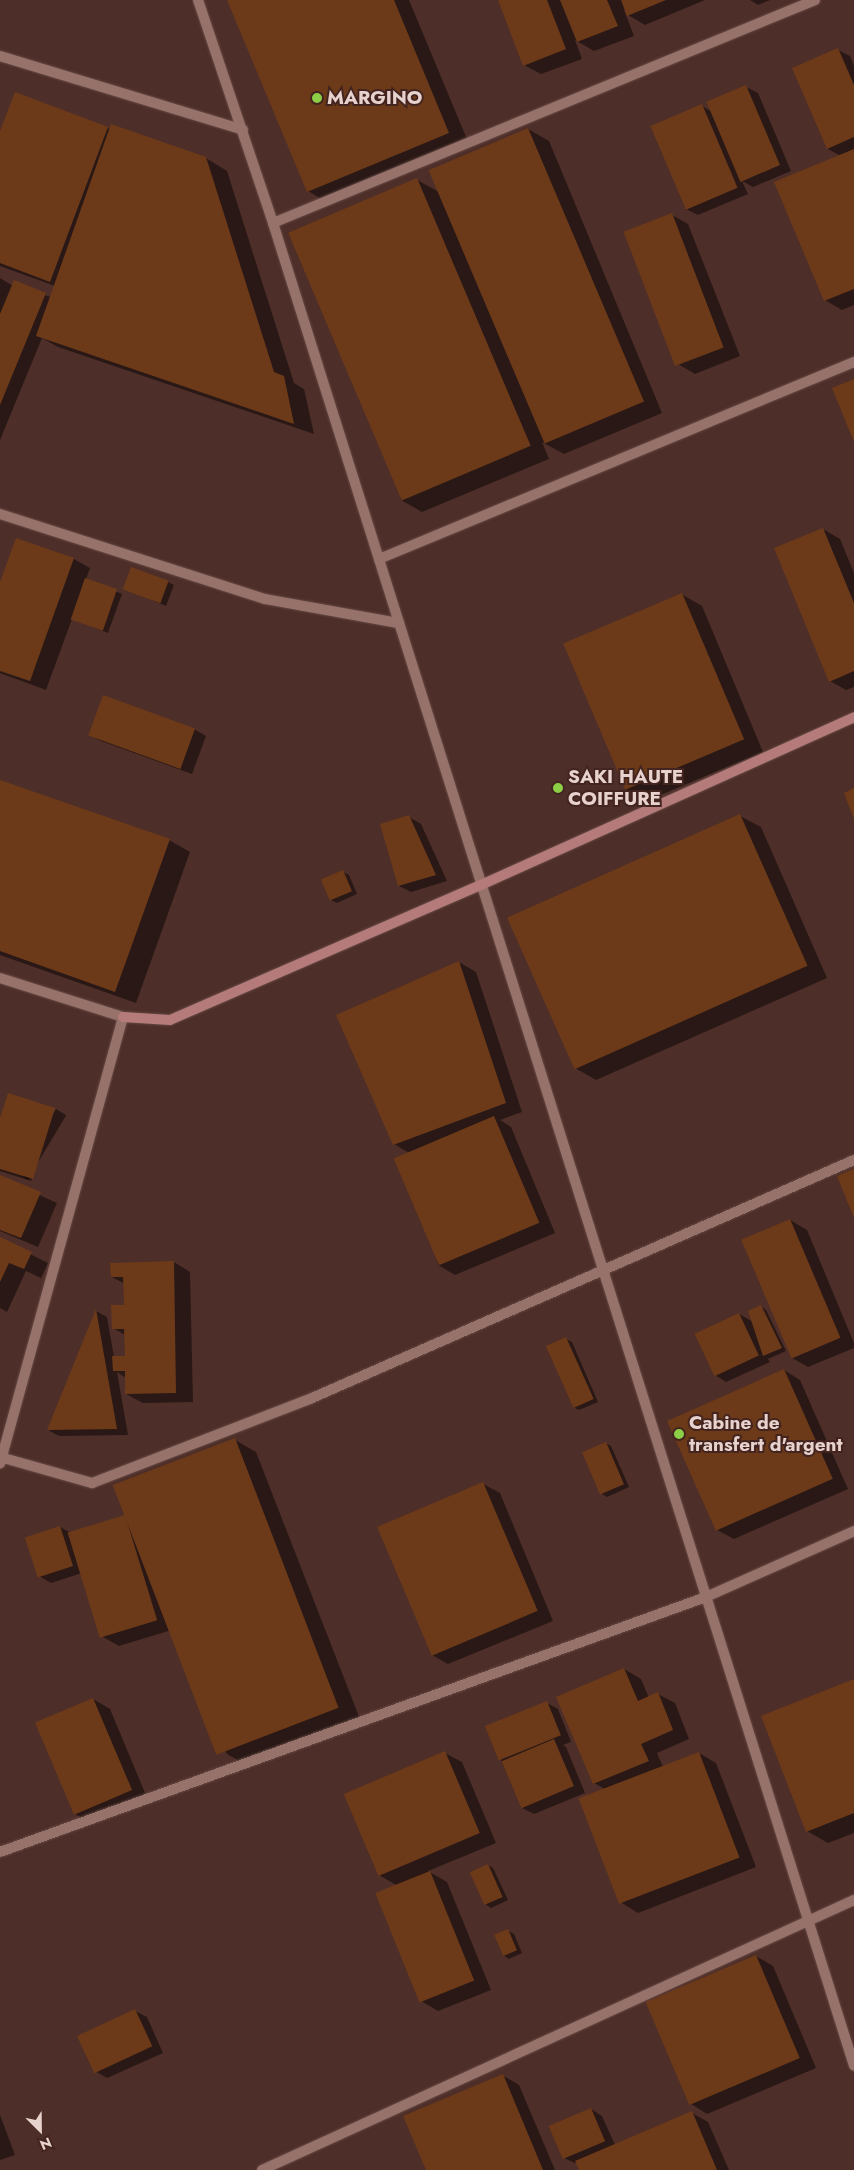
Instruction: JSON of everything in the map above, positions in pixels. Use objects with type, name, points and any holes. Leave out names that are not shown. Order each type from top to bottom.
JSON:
[{"type":"street","points":[[198,0],[273,223],[854,2066]]},
{"type":"street","points":[[273,223],[815,0]]},
{"type":"street","points":[[0,56],[243,130]]},
{"type":"street","points":[[379,559],[854,362]]},
{"type":"street","points":[[0,514],[265,599],[399,623]]},
{"type":"street","points":[[0,978],[123,1017],[170,1020],[482,885],[854,717]]},
{"type":"street","points":[[123,1017],[1,1459],[92,1483],[312,1398],[854,1160]]},
{"type":"street","points":[[0,1852],[706,1596],[854,1531]]},
{"type":"street","points":[[262,2170],[854,1900]]},
{"type":"building","points":[[227,0],[394,0],[449,133],[307,192]]},
{"type":"building","points":[[498,0],[547,0],[566,49],[523,66]]},
{"type":"building","points":[[560,0],[607,0],[618,26],[577,42]]},
{"type":"building","points":[[621,0],[666,0],[627,16]]},
{"type":"building","points":[[838,48],[854,85],[854,137],[827,149],[792,68]]},
{"type":"building","points":[[746,85],[780,165],[740,182],[706,102]]},
{"type":"building","points":[[15,92],[108,127],[50,282],[0,263],[0,131]]},
{"type":"building","points":[[702,104],[738,188],[686,210],[650,126]]},
{"type":"building","points":[[111,124],[206,157],[274,372],[284,376],[294,424],[36,336]]},
{"type":"building","points":[[528,128],[644,401],[545,444],[429,170]]},
{"type":"building","points":[[854,149],[854,289],[824,301],[774,182]]},
{"type":"building","points":[[417,178],[531,446],[402,501],[288,233]]},
{"type":"building","points":[[672,213],[724,347],[675,366],[623,232]]},
{"type":"building","points":[[14,280],[46,293],[0,405],[0,314]]},
{"type":"building","points":[[854,379],[854,442],[832,388]]},
{"type":"building","points":[[823,528],[854,603],[854,671],[829,682],[774,548]]},
{"type":"building","points":[[16,538],[74,558],[30,681],[0,671],[0,582]]},
{"type":"building","points":[[131,567],[169,581],[160,603],[123,590]]},
{"type":"building","points":[[85,578],[117,589],[103,631],[71,620]]},
{"type":"building","points":[[682,593],[744,739],[625,790],[563,643]]},
{"type":"building","points":[[103,695],[195,729],[180,769],[88,735]]},
{"type":"building","points":[[0,780],[170,839],[115,992],[0,951]]},
{"type":"building","points":[[854,788],[854,819],[844,793]]},
{"type":"building","points":[[740,814],[808,966],[575,1069],[507,918]]},
{"type":"building","points":[[409,815],[436,875],[398,886],[380,824]]},
{"type":"building","points":[[343,870],[352,891],[330,901],[321,879]]},
{"type":"building","points":[[459,961],[506,1103],[393,1145],[336,1015]]},
{"type":"building","points":[[8,1093],[55,1108],[33,1179],[0,1169],[0,1118]]},
{"type":"building","points":[[494,1116],[539,1223],[439,1265],[394,1159]]},
{"type":"building","points":[[854,1169],[854,1218],[837,1176]]},
{"type":"building","points":[[0,1175],[41,1192],[21,1238],[0,1230]]},
{"type":"building","points":[[790,1219],[840,1338],[792,1358],[741,1240]]},
{"type":"building","points":[[0,1237],[32,1252],[24,1269],[9,1263],[0,1282]]},
{"type":"building","points":[[174,1261],[176,1393],[125,1394],[125,1371],[113,1371],[112,1356],[125,1356],[124,1329],[112,1329],[111,1305],[124,1305],[123,1277],[111,1277],[110,1263]]},
{"type":"building","points":[[761,1305],[782,1348],[763,1356],[748,1311]]},
{"type":"building","points":[[96,1309],[117,1429],[47,1430]]},
{"type":"building","points":[[739,1313],[759,1356],[714,1376],[695,1334]]},
{"type":"building","points":[[566,1337],[594,1399],[574,1408],[546,1346]]},
{"type":"building","points":[[784,1369],[833,1479],[716,1531],[667,1421]]},
{"type":"building","points":[[235,1438],[339,1708],[216,1755],[113,1485]]},
{"type":"building","points":[[606,1442],[624,1484],[600,1495],[582,1452]]},
{"type":"building","points":[[483,1482],[538,1611],[432,1656],[377,1527]]},
{"type":"building","points":[[125,1515],[157,1620],[100,1638],[68,1533]]},
{"type":"building","points":[[60,1526],[73,1566],[38,1577],[25,1537]]},
{"type":"building","points":[[624,1668],[638,1701],[658,1692],[673,1730],[641,1744],[649,1761],[593,1784],[556,1697]]},
{"type":"building","points":[[854,1679],[854,1813],[806,1832],[761,1716]]},
{"type":"building","points":[[93,1698],[132,1790],[74,1815],[35,1723]]},
{"type":"building","points":[[547,1701],[561,1735],[499,1760],[485,1726]]},
{"type":"building","points":[[554,1739],[574,1786],[521,1808],[502,1761]]},
{"type":"building","points":[[445,1751],[480,1833],[379,1876],[344,1794]]},
{"type":"building","points":[[699,1752],[739,1857],[619,1904],[579,1798]]},
{"type":"building","points":[[488,1864],[503,1897],[484,1905],[470,1872]]},
{"type":"building","points":[[430,1871],[474,1980],[419,2003],[375,1893]]},
{"type":"building","points":[[508,1929],[517,1950],[503,1956],[494,1935]]},
{"type":"building","points":[[756,1955],[800,2058],[689,2105],[646,2002]]},
{"type":"building","points":[[135,2009],[152,2046],[94,2073],[77,2036]]},
{"type":"building","points":[[503,2074],[543,2170],[426,2170],[403,2116]]},
{"type":"building","points":[[591,2108],[605,2141],[563,2159],[549,2126]]},
{"type":"building","points":[[692,2111],[717,2170],[579,2170],[575,2161]]},
{"type":"place","name":"MARGINO","points":[[317,98]]},
{"type":"place","name":"SAKI HAUTE COIFFURE","points":[[558,788]]},
{"type":"place","name":"Cabine de transfert d'argent","points":[[679,1434]]}]
